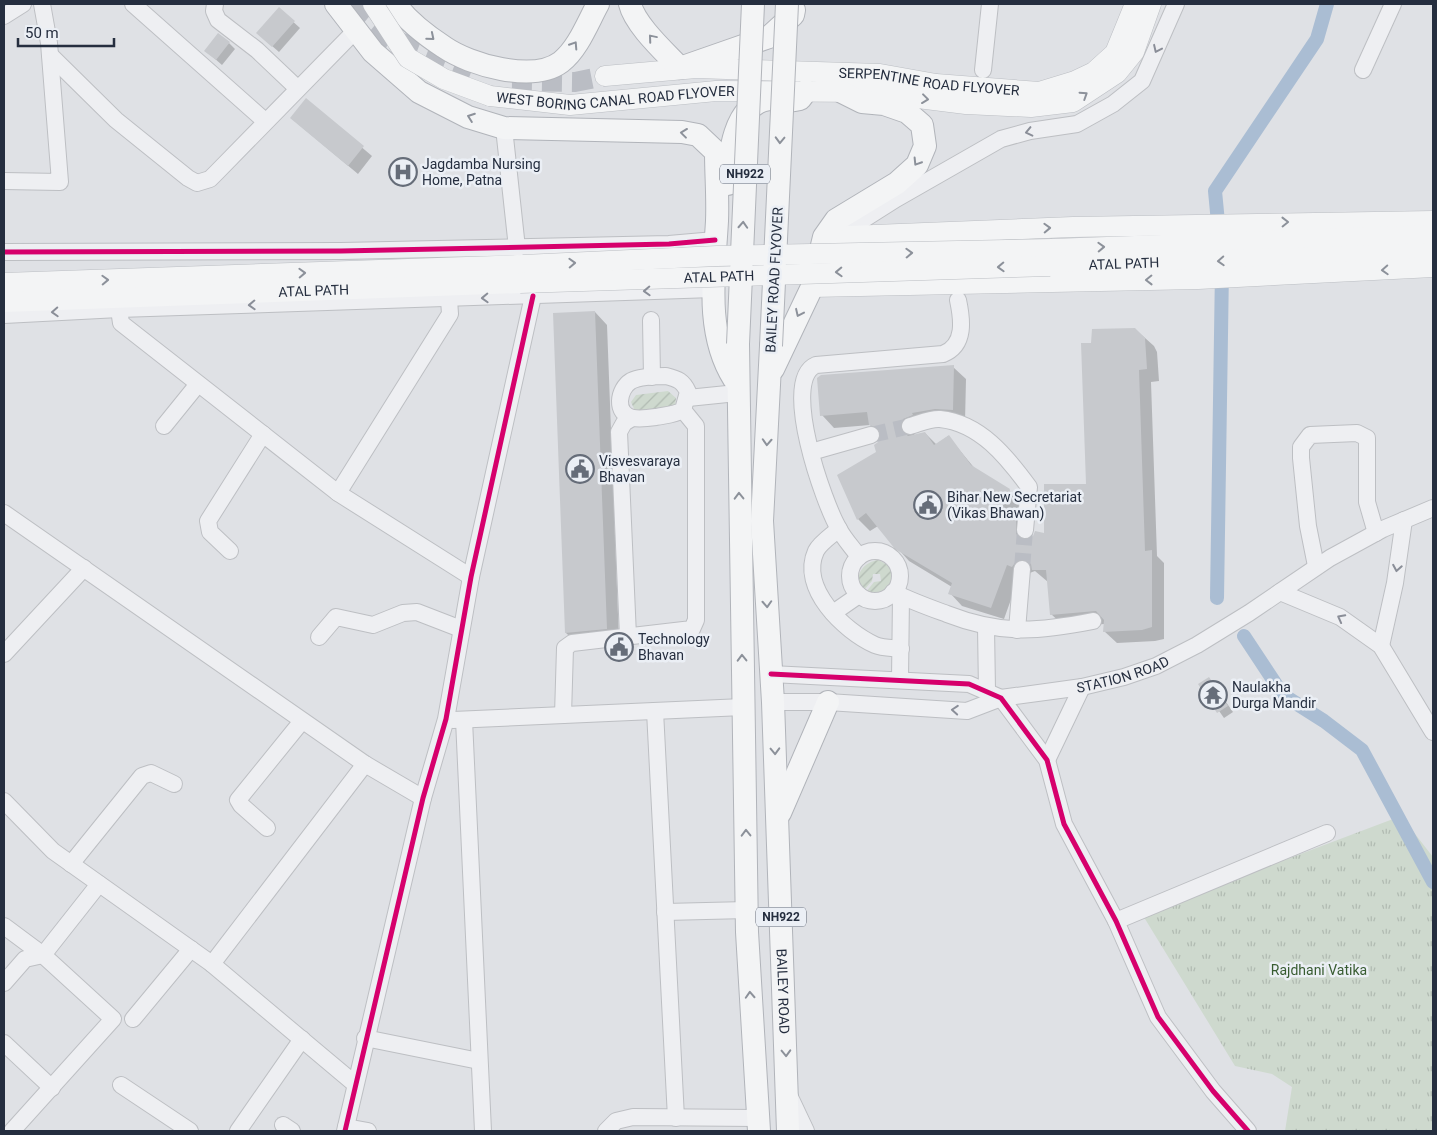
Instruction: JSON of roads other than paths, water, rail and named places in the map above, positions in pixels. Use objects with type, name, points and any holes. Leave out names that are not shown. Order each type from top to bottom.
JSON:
[{"type":"highway","points":[[336,4],[373,52],[419,92],[468,117],[504,128],[682,132],[698,135],[716,152],[715,330],[726,366],[737,382]]},
{"type":"highway","points":[[395,4],[401,12],[445,48],[473,60],[519,73],[547,69],[561,62],[579,38],[598,4]]},
{"type":"highway","points":[[630,4],[632,11],[652,38],[680,68],[769,37],[793,15],[795,4]]},
{"type":"highway","name":"NH922","points":[[753,4],[737,382],[747,921],[758,1124]]},
{"type":"highway","name":"BAILEY ROAD FLYOVER","points":[[770,376],[787,4]]},
{"type":"highway","points":[[737,382],[726,342],[724,296],[728,175],[733,141],[739,121],[759,102],[770,99],[783,101],[800,99],[806,92]]},
{"type":"highway","points":[[770,376],[812,287],[830,228],[897,182],[917,165],[925,146],[922,124],[907,112],[884,104],[862,102],[842,92]]},
{"type":"highway","name":"NH922","points":[[770,376],[762,521],[773,702]]},
{"type":"highway","name":"BAILEY ROAD","points":[[773,702],[788,1131]]},
{"type":"highway","points":[[778,818],[828,702]]},
{"type":"highway","points":[[747,921],[753,939],[754,953],[758,959],[764,960],[770,957],[773,953],[771,920],[780,892]]},
{"type":"main road","name":"WEST BORING CANAL ROAD FLYOVER","points":[[372,4],[408,58],[444,79],[490,96],[570,105],[716,91],[806,92]]},
{"type":"main road","name":"SERPENTINE ROAD FLYOVER","points":[[605,76],[680,68],[880,74],[936,84],[1039,92],[1075,81],[1094,72],[1114,53],[1135,4]]},
{"type":"main road","name":"SERPENTINE ROAD FLYOVER","points":[[806,92],[870,92],[966,104],[1031,107],[1073,102],[1117,73],[1134,52],[1151,4]]},
{"type":"main road","points":[[830,228],[1073,227],[1433,220]]},
{"type":"main road","name":"ATAL PATH","points":[[4,283],[523,273],[1051,257],[1193,262],[1251,251],[1433,235]]},
{"type":"main road","name":"ATAL PATH","points":[[1251,251],[1433,253]]},
{"type":"main road","points":[[812,287],[1193,262],[1239,278],[1433,267]]},
{"type":"main road","name":"ATAL PATH","points":[[4,302],[523,273]]},
{"type":"street","points":[[4,16],[23,4]]},
{"type":"street","points":[[4,181],[60,182],[50,55],[42,4]]},
{"type":"street","points":[[132,4],[265,121]]},
{"type":"street","points":[[215,4],[214,10],[218,20],[258,50],[297,88]]},
{"type":"street","points":[[982,70],[990,4]]},
{"type":"street","points":[[830,228],[855,225],[896,199],[1001,139],[1030,131],[1077,124],[1114,104],[1142,81],[1176,4]]},
{"type":"street","points":[[1363,70],[1393,4]]},
{"type":"street","points":[[50,55],[116,120],[188,178],[197,183],[210,179],[297,88],[356,30]]},
{"type":"street","points":[[368,1131],[345,1129],[423,798],[446,719],[523,273],[504,128]]},
{"type":"street","points":[[4,315],[119,308],[449,299],[523,273],[669,244],[715,240]]},
{"type":"street","points":[[669,244],[673,290]]},
{"type":"street","points":[[4,252],[523,273],[673,290],[714,289]]},
{"type":"street","points":[[338,493],[450,314],[449,299]]},
{"type":"street","points":[[859,556],[838,529],[818,482],[803,417],[802,397],[806,374],[810,368],[824,364],[950,352],[958,342],[961,331],[962,318],[958,300]]},
{"type":"street","points":[[119,308],[121,323],[338,493],[471,577]]},
{"type":"street","points":[[651,320],[652,376]]},
{"type":"street","points":[[563,715],[565,648],[572,642],[692,629],[696,620],[696,426],[685,404],[688,392],[680,380],[666,376],[652,376],[633,380],[621,392],[620,398],[621,409],[632,418]]},
{"type":"street","points":[[628,636],[619,432],[624,423],[632,418],[670,415],[685,404],[737,382]]},
{"type":"street","points":[[164,426],[198,384]]},
{"type":"street","points":[[910,426],[938,419],[964,426],[987,439],[1012,464],[1029,487],[1025,530]]},
{"type":"street","points":[[1316,566],[1308,526],[1301,458],[1302,447],[1310,435],[1357,433],[1367,438],[1367,502],[1376,533]]},
{"type":"street","points":[[230,551],[210,532],[208,521],[262,434]]},
{"type":"street","points":[[811,452],[871,435]]},
{"type":"street","name":"STATION ROAD","points":[[773,702],[828,702],[967,711],[994,694],[1082,687],[1124,677],[1176,656],[1242,618],[1316,566],[1376,533],[1433,508]]},
{"type":"street","points":[[4,513],[365,764],[423,798]]},
{"type":"street","points":[[1381,646],[1398,566],[1404,520]]},
{"type":"street","points":[[838,529],[817,550],[812,572],[818,590],[833,613],[856,634],[876,646],[901,649]]},
{"type":"street","points":[[900,679],[901,649],[897,594],[900,575],[894,560],[880,551],[872,551],[859,556],[852,565],[850,573],[853,589],[859,595],[874,601],[897,594],[958,619],[986,627],[1017,630],[1093,621]]},
{"type":"street","points":[[4,654],[84,568]]},
{"type":"street","points":[[1017,630],[1022,569]]},
{"type":"street","points":[[1280,592],[1340,617],[1381,646],[1433,732]]},
{"type":"street","points":[[833,613],[859,595]]},
{"type":"street","points":[[320,637],[336,617],[373,625],[410,611],[426,615],[461,629]]},
{"type":"street","points":[[986,627],[994,694]]},
{"type":"street","points":[[771,674],[970,684],[994,694],[1046,760],[1064,824],[1116,922],[1158,1017],[1213,1091],[1248,1131]]},
{"type":"street","points":[[1046,760],[1082,687]]},
{"type":"street","points":[[446,719],[464,720],[743,707]]},
{"type":"street","points":[[655,711],[676,1118]]},
{"type":"street","points":[[267,828],[241,805],[238,800],[302,720]]},
{"type":"street","points":[[464,720],[483,1131]]},
{"type":"street","points":[[212,964],[365,764]]},
{"type":"street","points":[[71,864],[142,776],[151,773],[174,784]]},
{"type":"street","points":[[4,801],[53,851],[212,964],[355,1084]]},
{"type":"street","points":[[1116,922],[1327,833]]},
{"type":"street","points":[[4,983],[25,959],[43,955],[99,884]]},
{"type":"street","points":[[666,912],[747,921]]},
{"type":"street","points":[[4,926],[43,955],[113,1019],[12,1131]]},
{"type":"street","points":[[133,1020],[191,949]]},
{"type":"street","points":[[365,1038],[479,1061]]},
{"type":"street","points":[[238,1131],[302,1039]]},
{"type":"street","points":[[4,1043],[52,1088]]},
{"type":"street","points":[[121,1084],[190,1131]]},
{"type":"street","points":[[787,1091],[806,1131]]},
{"type":"street","points":[[606,1131],[616,1121],[623,1118],[676,1118],[758,1124]]},
{"type":"waterway","points":[[1219,233],[1215,191],[1317,39],[1327,4]]},
{"type":"waterway","points":[[1217,598],[1222,269]]},
{"type":"waterway","points":[[1244,636],[1283,695],[1324,721],[1362,750],[1433,882]]},
{"type":"tunnel","points":[[354,4],[364,17],[389,38],[472,70]]},
{"type":"tunnel","points":[[512,81],[575,82],[605,76]]},
{"type":"tunnel","points":[[871,435],[910,426]]},
{"type":"tunnel","points":[[1022,569],[1025,530]]},
{"type":"place","name":"Jagdamba Nursing Home, Patna","points":[[403,172]]},
{"type":"place","name":"Visvesvaraya Bhavan","points":[[580,469]]},
{"type":"place","name":"Bihar New Secretariat (Vikas Bhawan)","points":[[928,505]]},
{"type":"place","name":"Technology Bhavan","points":[[619,647]]},
{"type":"place","name":"Naulakha Durga Mandir","points":[[1213,695]]},
{"type":"park label","name":"Rajdhani Vatika","points":[[1319,970]]}]
